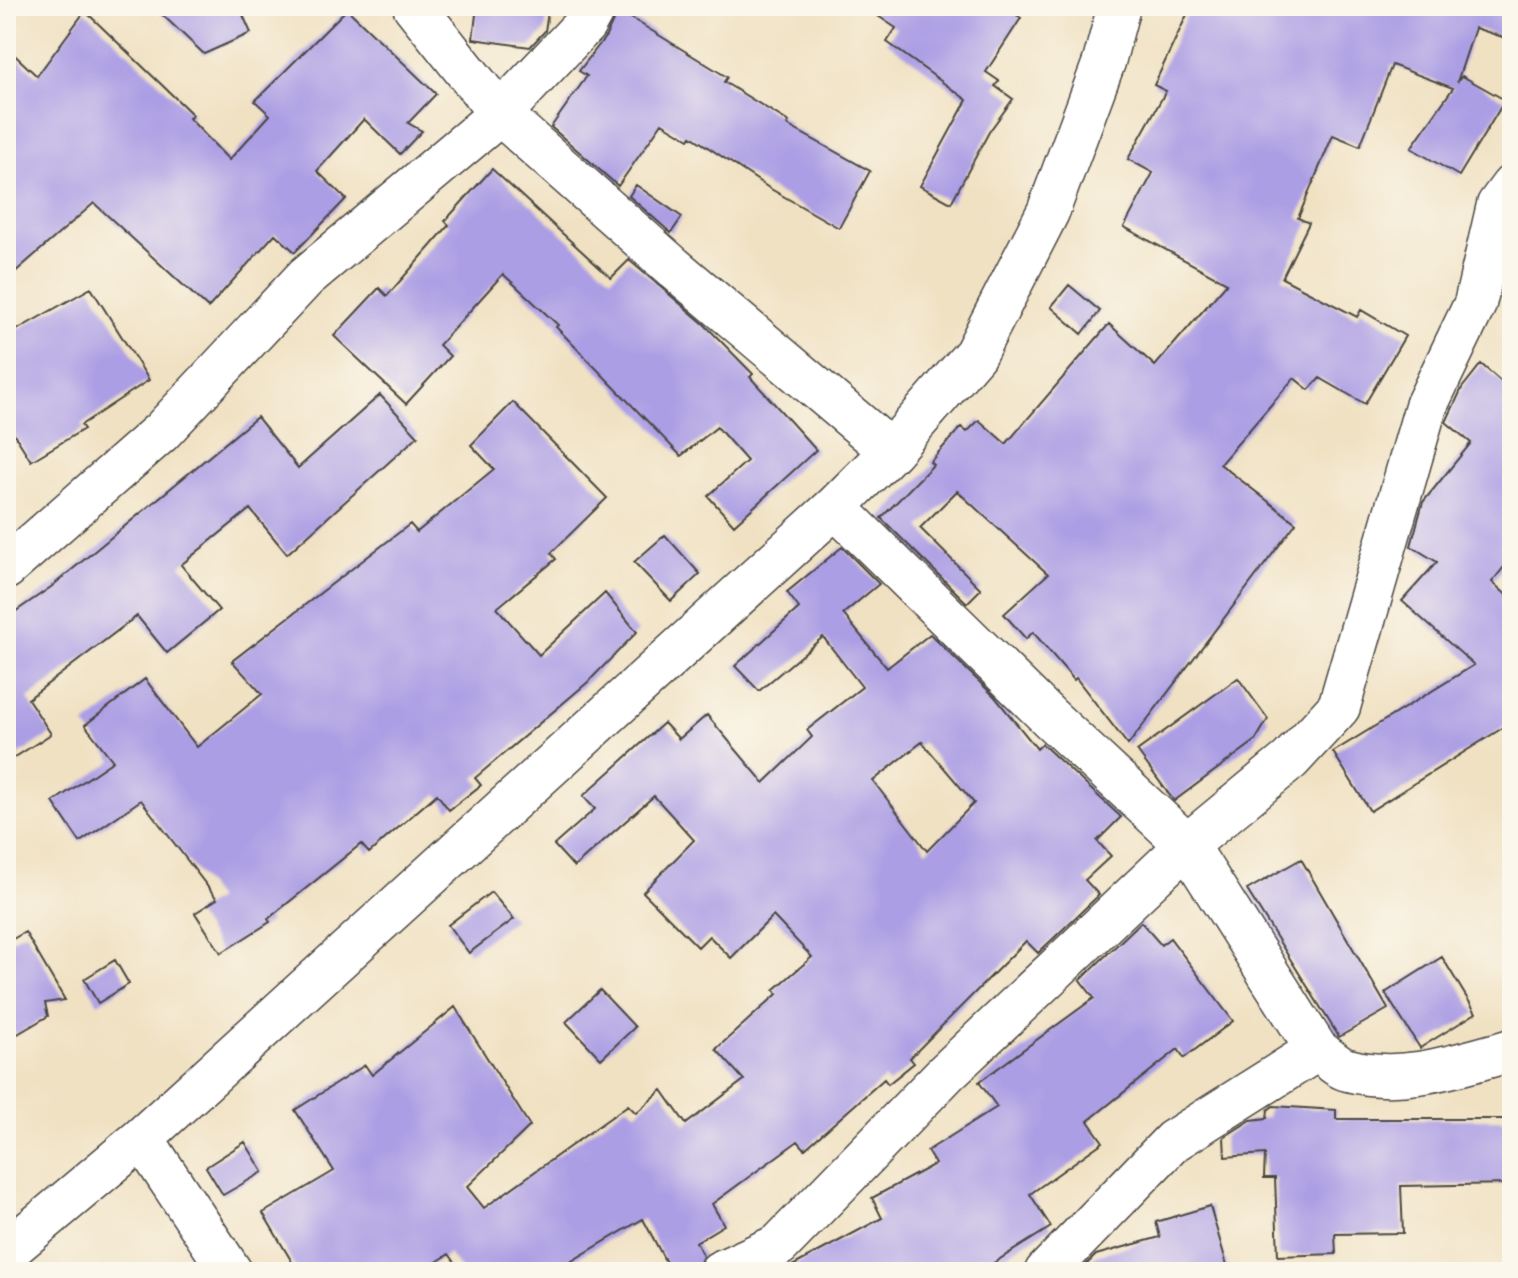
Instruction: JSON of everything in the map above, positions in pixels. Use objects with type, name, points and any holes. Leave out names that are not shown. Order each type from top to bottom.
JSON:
[{"type":"street","points":[[414,6],[500,114],[673,267],[891,451]]},
{"type":"street","points":[[6,568],[161,432],[306,277],[500,114],[585,24],[595,6]]},
{"type":"street","points":[[6,1252],[142,1138],[835,507],[891,451],[975,354],[1048,212],[1104,62],[1119,6]]},
{"type":"street","points":[[720,1272],[779,1245],[945,1074],[1187,845],[1290,760],[1339,707],[1426,406],[1494,299],[1498,205],[1512,186]]},
{"type":"street","points":[[835,507],[1050,718],[1187,845],[1317,1050],[1346,1070],[1387,1074],[1427,1073],[1512,1050]]},
{"type":"street","points":[[1046,1272],[1173,1141],[1317,1050]]},
{"type":"street","points":[[142,1138],[231,1272]]},
{"type":"building","points":[[153,6],[239,6],[251,33],[204,54]]},
{"type":"building","points":[[477,6],[549,6],[545,31],[530,47],[473,39]]},
{"type":"building","points":[[863,6],[1003,6],[1021,18],[986,72],[999,81],[995,86],[1013,99],[989,132],[951,203],[920,186],[967,100],[887,42],[896,28]]},
{"type":"building","points":[[1191,6],[1512,6],[1512,40],[1475,28],[1457,82],[1462,76],[1505,100],[1459,176],[1411,148],[1453,88],[1392,65],[1360,146],[1333,135],[1298,218],[1309,223],[1282,278],[1357,317],[1361,310],[1405,336],[1365,404],[1320,378],[1309,390],[1294,378],[1220,464],[1296,523],[1128,745],[1076,678],[1074,680],[1033,632],[1026,639],[1004,614],[1048,574],[957,491],[920,528],[981,589],[967,603],[881,518],[933,465],[930,462],[961,427],[967,432],[979,420],[1006,444],[1109,324],[1155,366],[1227,283],[1124,227],[1153,173],[1128,159],[1166,91],[1154,85]]},
{"type":"building","points":[[347,9],[436,94],[408,123],[422,131],[400,154],[364,119],[317,171],[346,199],[295,252],[275,234],[208,308],[94,203],[6,280],[6,47],[37,76],[85,11],[193,115],[189,118],[229,160],[270,115],[255,101]]},
{"type":"building","points":[[618,10],[727,77],[724,82],[789,122],[787,125],[870,171],[839,228],[769,188],[691,136],[689,139],[662,123],[618,186],[551,127],[587,76],[579,71],[606,36]]},
{"type":"building","points":[[492,169],[611,278],[629,260],[704,324],[753,374],[750,377],[816,450],[734,525],[708,496],[747,461],[717,427],[681,456],[556,327],[558,325],[503,274],[439,345],[450,356],[406,404],[334,336],[379,288],[387,296],[449,225],[445,221]]},
{"type":"building","points":[[636,185],[682,217],[671,233],[629,196]]},
{"type":"building","points":[[1069,285],[1100,311],[1082,334],[1051,307]]},
{"type":"building","points":[[91,288],[149,380],[81,425],[84,429],[31,461],[6,421],[6,336]]},
{"type":"building","points":[[1481,364],[1512,391],[1512,557],[1492,582],[1512,600],[1512,722],[1370,811],[1333,752],[1474,665],[1402,601],[1437,562],[1411,546],[1423,502],[1471,443],[1446,422],[1462,388]]},
{"type":"building","points":[[380,395],[418,436],[287,554],[250,509],[181,565],[219,610],[167,653],[137,616],[28,699],[51,734],[6,763],[6,618],[51,587],[257,417],[298,468]]},
{"type":"building","points":[[513,402],[607,498],[551,553],[556,559],[497,608],[539,655],[605,593],[637,632],[588,682],[475,778],[481,785],[449,810],[437,794],[369,853],[361,844],[268,919],[270,922],[221,953],[195,913],[217,899],[141,800],[80,842],[53,802],[113,761],[85,725],[145,679],[197,747],[262,694],[232,661],[410,524],[417,532],[494,469],[471,445]]},
{"type":"building","points":[[665,535],[700,574],[671,601],[634,562]]},
{"type":"building","points":[[842,547],[879,584],[843,614],[887,668],[930,634],[995,697],[1037,749],[1042,744],[1121,817],[1097,841],[1111,856],[1085,880],[1099,895],[1038,953],[1026,941],[910,1058],[914,1063],[888,1084],[884,1079],[805,1149],[798,1141],[712,1204],[724,1225],[696,1242],[703,1256],[696,1272],[671,1272],[643,1219],[553,1272],[462,1272],[449,1254],[421,1272],[298,1272],[263,1213],[334,1171],[295,1110],[365,1065],[372,1075],[455,1007],[530,1126],[467,1187],[484,1208],[628,1105],[636,1113],[662,1090],[686,1124],[744,1080],[716,1049],[777,994],[774,990],[812,957],[773,916],[731,958],[709,936],[698,947],[643,892],[694,840],[654,796],[574,867],[554,845],[595,809],[583,796],[664,723],[679,739],[707,715],[764,783],[812,737],[807,730],[862,687],[823,637],[759,691],[735,666],[799,608],[787,592]],"holes":[[[922,742],[974,803],[927,851],[873,781]]]},
{"type":"building","points":[[1238,678],[1268,719],[1255,741],[1174,801],[1137,751]]},
{"type":"building","points":[[1301,859],[1388,1009],[1339,1037],[1247,890]]},
{"type":"building","points":[[491,892],[514,919],[469,953],[448,925]]},
{"type":"building","points":[[1141,922],[1161,945],[1170,938],[1233,1021],[1184,1058],[1178,1049],[1088,1121],[1103,1142],[1030,1194],[1051,1227],[979,1272],[781,1272],[882,1218],[872,1198],[935,1164],[927,1151],[997,1107],[979,1082],[1094,998],[1080,980]]},
{"type":"building","points":[[25,932],[65,1000],[45,1003],[48,1016],[16,1035],[6,1019],[6,943]]},
{"type":"building","points":[[1442,957],[1476,1013],[1420,1048],[1385,993]]},
{"type":"building","points":[[115,960],[129,984],[98,1003],[84,979]]},
{"type":"building","points":[[600,990],[635,1027],[601,1059],[566,1022]]},
{"type":"building","points":[[1273,1106],[1336,1110],[1336,1119],[1512,1119],[1512,1184],[1401,1186],[1403,1233],[1335,1234],[1336,1254],[1278,1256],[1275,1178],[1264,1178],[1265,1154],[1225,1157],[1224,1137],[1251,1120],[1267,1118],[1268,1110]]},
{"type":"building","points":[[245,1142],[263,1172],[223,1195],[206,1167]]},
{"type":"building","points":[[1210,1206],[1229,1272],[1079,1272],[1096,1255],[1160,1237],[1156,1222]]}]
